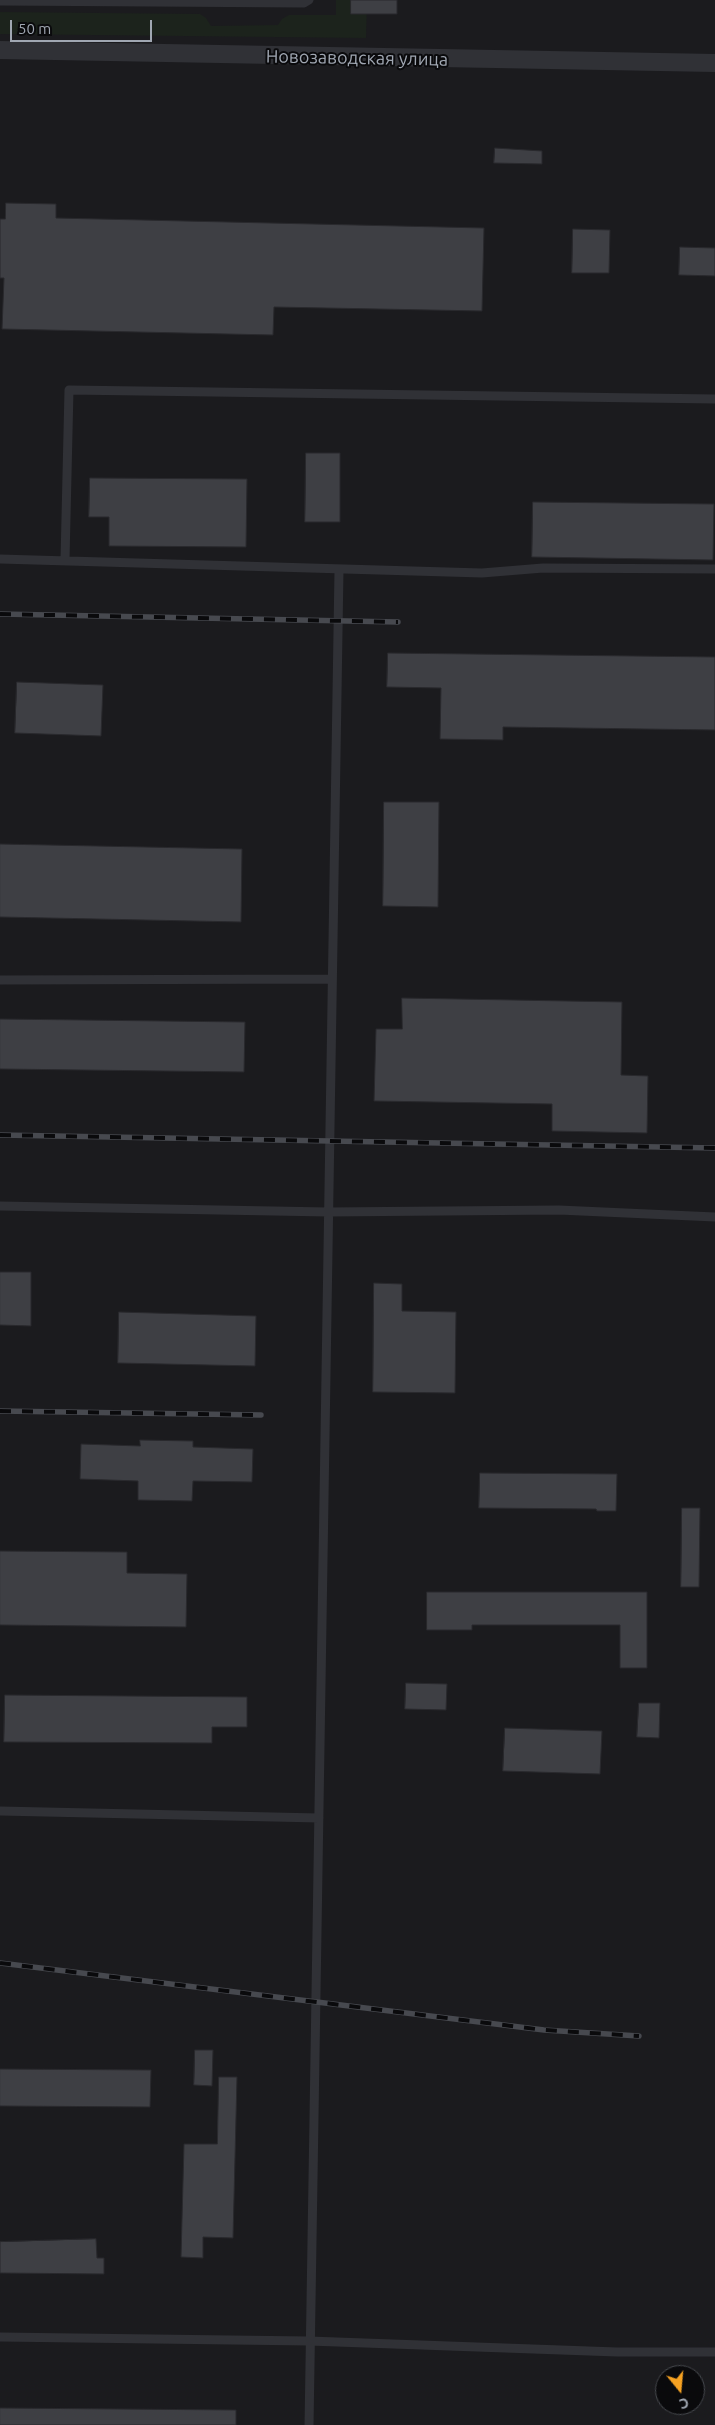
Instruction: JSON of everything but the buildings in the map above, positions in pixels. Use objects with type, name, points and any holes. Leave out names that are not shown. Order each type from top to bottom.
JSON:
[{"type":"street","name":"Новозаводская улица","points":[[0,50],[715,63]]},
{"type":"lane","points":[[0,1],[304,3],[309,0]]},
{"type":"lane","points":[[65,560],[69,390],[715,399]]},
{"type":"lane","points":[[0,559],[482,573],[544,568],[715,570]]},
{"type":"lane","points":[[309,2425],[339,570]]},
{"type":"lane","points":[[0,980],[332,979]]},
{"type":"lane","points":[[0,1206],[328,1212],[559,1210],[715,1217]]},
{"type":"lane","points":[[0,1811],[319,1818]]},
{"type":"lane","points":[[0,2338],[310,2341],[617,2352],[715,2352]]},
{"type":"shaded area","points":[[0,0],[715,0],[715,2425],[0,2425]]},
{"type":"shaded area","points":[[336,0],[367,0],[366,38],[0,34],[0,12],[200,14],[206,18],[211,26],[278,25],[282,19],[289,15],[336,15]]},
{"type":"railway","points":[[0,614],[398,622]]},
{"type":"railway","points":[[0,1135],[715,1148]]},
{"type":"railway","points":[[0,1411],[261,1415]]},
{"type":"railway","points":[[0,1963],[544,2030],[639,2036]]}]
